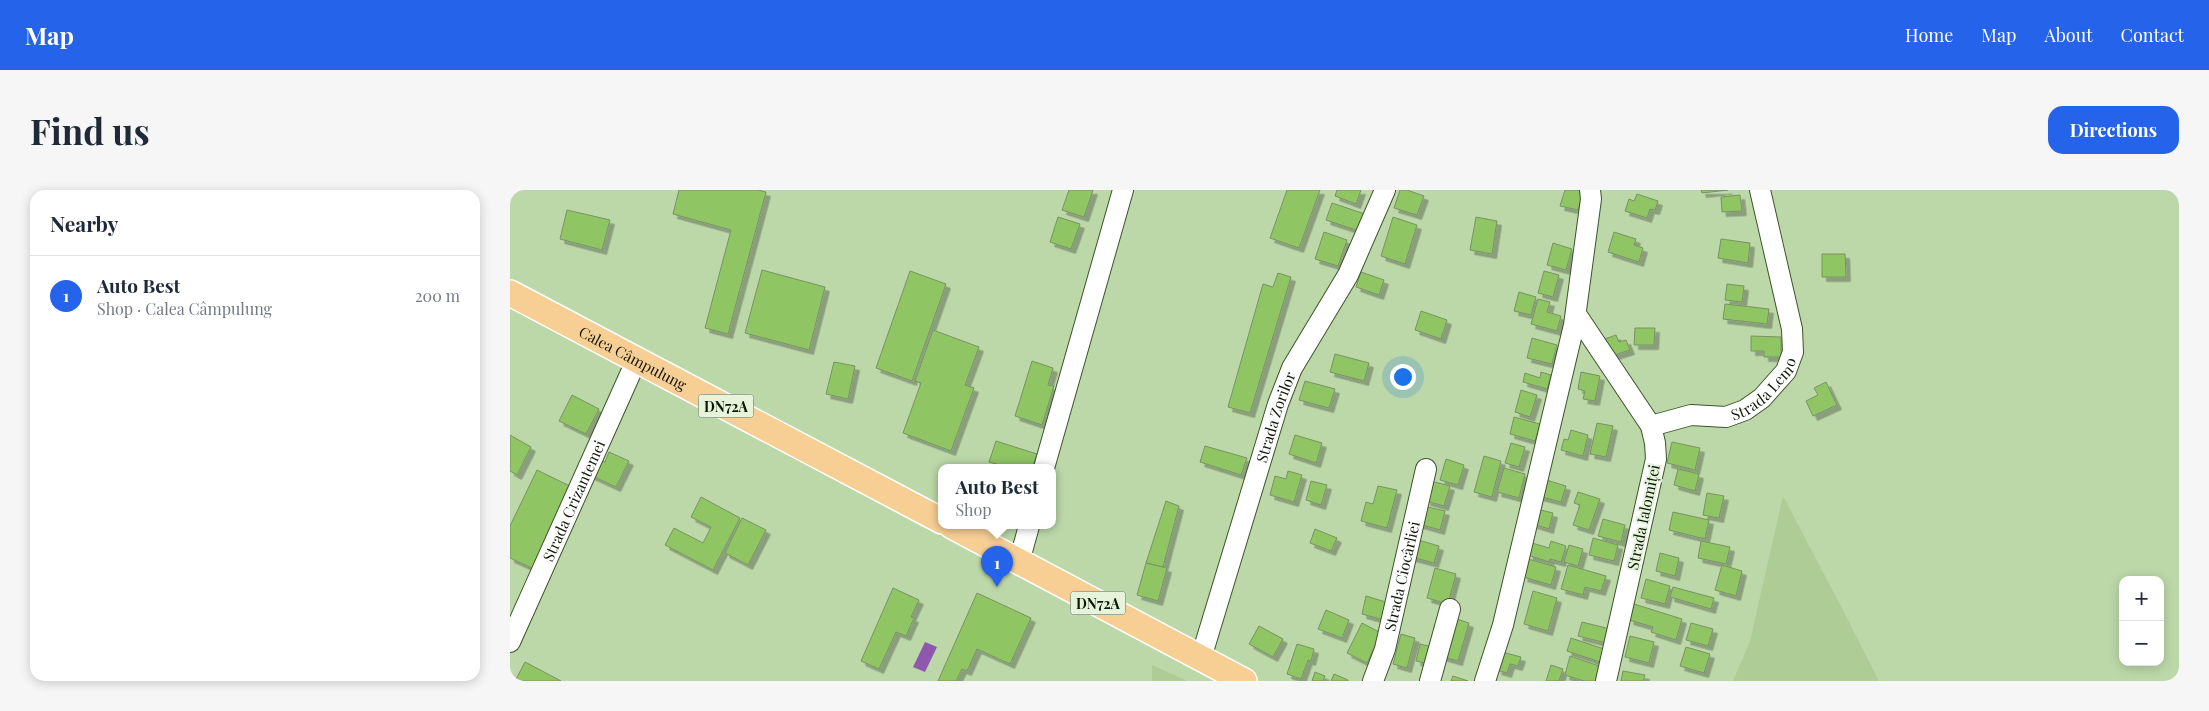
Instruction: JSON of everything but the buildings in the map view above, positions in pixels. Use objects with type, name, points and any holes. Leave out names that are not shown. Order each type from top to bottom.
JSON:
[{"type":"main road","name":"Calea Câmpulung","points":[[510,293],[938,518]]},
{"type":"main road","name":"DN72A","points":[[958,529],[1244,681]]},
{"type":"street","points":[[1045,464],[1123,190]]},
{"type":"street","name":"Strada Zorilor","points":[[1201,658],[1278,404],[1292,368],[1348,275],[1385,190]]},
{"type":"street","points":[[1486,681],[1503,624],[1576,314],[1591,199],[1590,190]]},
{"type":"street","name":"Strada Lemo","points":[[1650,426],[1691,415],[1726,417],[1745,410],[1762,398],[1786,371],[1793,352],[1792,329],[1760,190]]},
{"type":"street","name":"Strada Ialomiței","points":[[1576,314],[1650,426],[1655,443],[1656,459],[1606,681]]},
{"type":"street","name":"Strada Crizantemei","points":[[510,642],[637,359]]},
{"type":"street","name":"Strada Ciocârliei","points":[[1373,681],[1385,649],[1426,470]]},
{"type":"street","points":[[1020,562],[1028,529]]},
{"type":"street","points":[[1430,681],[1450,608]]},
{"type":"shaded area","points":[[1783,496],[1879,681],[1733,681],[1750,641]]},
{"type":"shaded area","points":[[925,642],[937,647],[925,672],[913,667]]},
{"type":"shaded area","points":[[1152,665],[1187,681],[1152,681]]},
{"type":"place","name":"Auto Best","points":[[997,587]]}]
